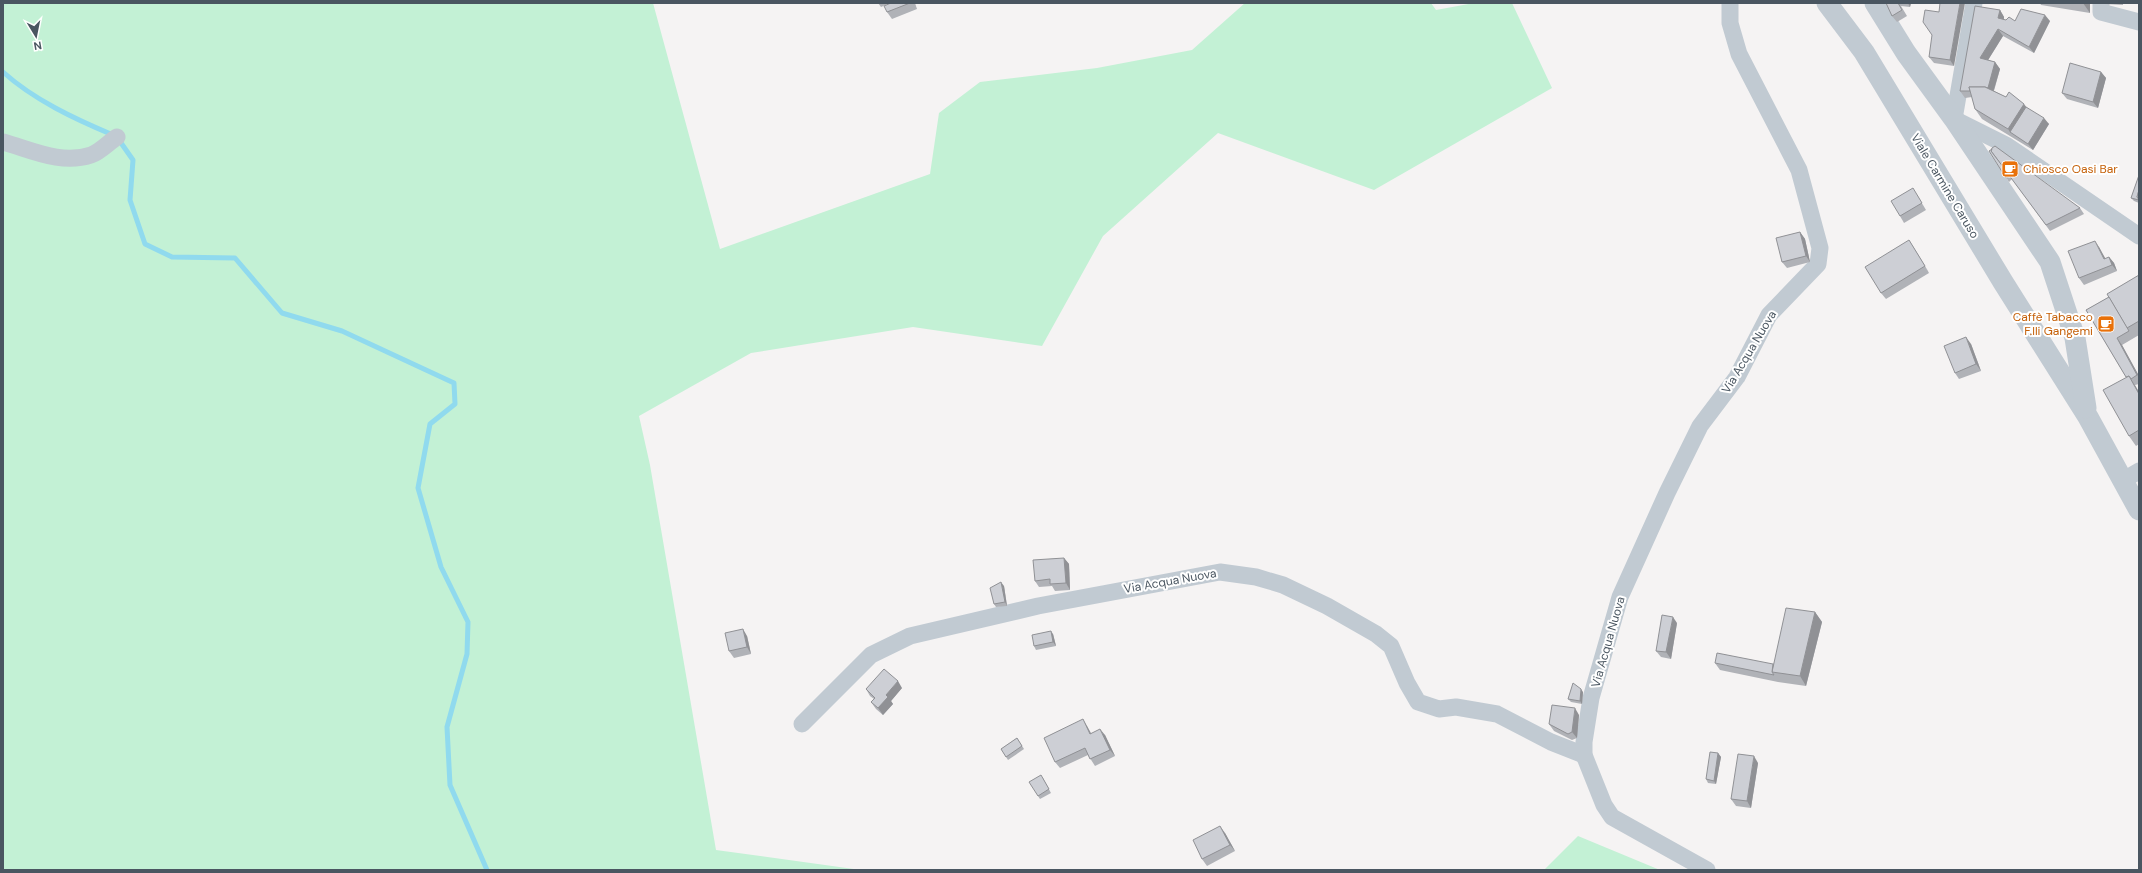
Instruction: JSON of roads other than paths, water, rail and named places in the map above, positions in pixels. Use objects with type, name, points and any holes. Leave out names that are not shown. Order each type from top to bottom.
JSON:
[{"type":"street","name":"Via Acqua Nuova","points":[[1707,870],[1612,817],[1604,805],[1584,755],[1591,698],[1620,597],[1664,500],[1700,426],[1737,377],[1769,314],[1818,264],[1820,248],[1799,170],[1740,54],[1730,23],[1730,3]]},
{"type":"street","points":[[1875,3],[1906,52],[1954,119],[2050,262],[2075,338],[2088,417],[2130,476],[2139,510]]},
{"type":"street","points":[[1954,119],[1974,3]]},
{"type":"street","points":[[2101,8],[2139,22]]},
{"type":"street","name":"Viale Carmine Caruso","points":[[1832,9],[1864,52],[2003,282],[2088,417]]},
{"type":"street","points":[[1954,119],[2006,145],[2139,236]]},
{"type":"street","points":[[3,142],[43,156],[62,158],[92,155],[117,137]]},
{"type":"street","points":[[2051,358],[2061,358],[2068,351],[2075,338]]},
{"type":"street","name":"Via Acqua Nuova","points":[[802,724],[871,655],[910,636],[1038,606],[1220,572],[1256,577],[1283,585],[1328,606],[1376,634],[1391,646],[1407,683],[1418,702],[1439,709],[1456,708],[1497,714],[1551,742],[1584,755]]},
{"type":"waterway","points":[[3,72],[41,100],[113,135]]},
{"type":"waterway","points":[[119,140],[133,160],[130,200],[145,244],[172,257],[235,258],[282,313],[342,331],[454,383],[455,404],[430,424],[418,488],[441,567],[468,622],[467,654],[447,727],[450,785],[487,870]]},
{"type":"place","name":"Chiosco Oasi Bar","points":[[2010,169]]},
{"type":"place","name":"Caffè Tabacco F.lli Gangemi","points":[[2106,324]]}]
